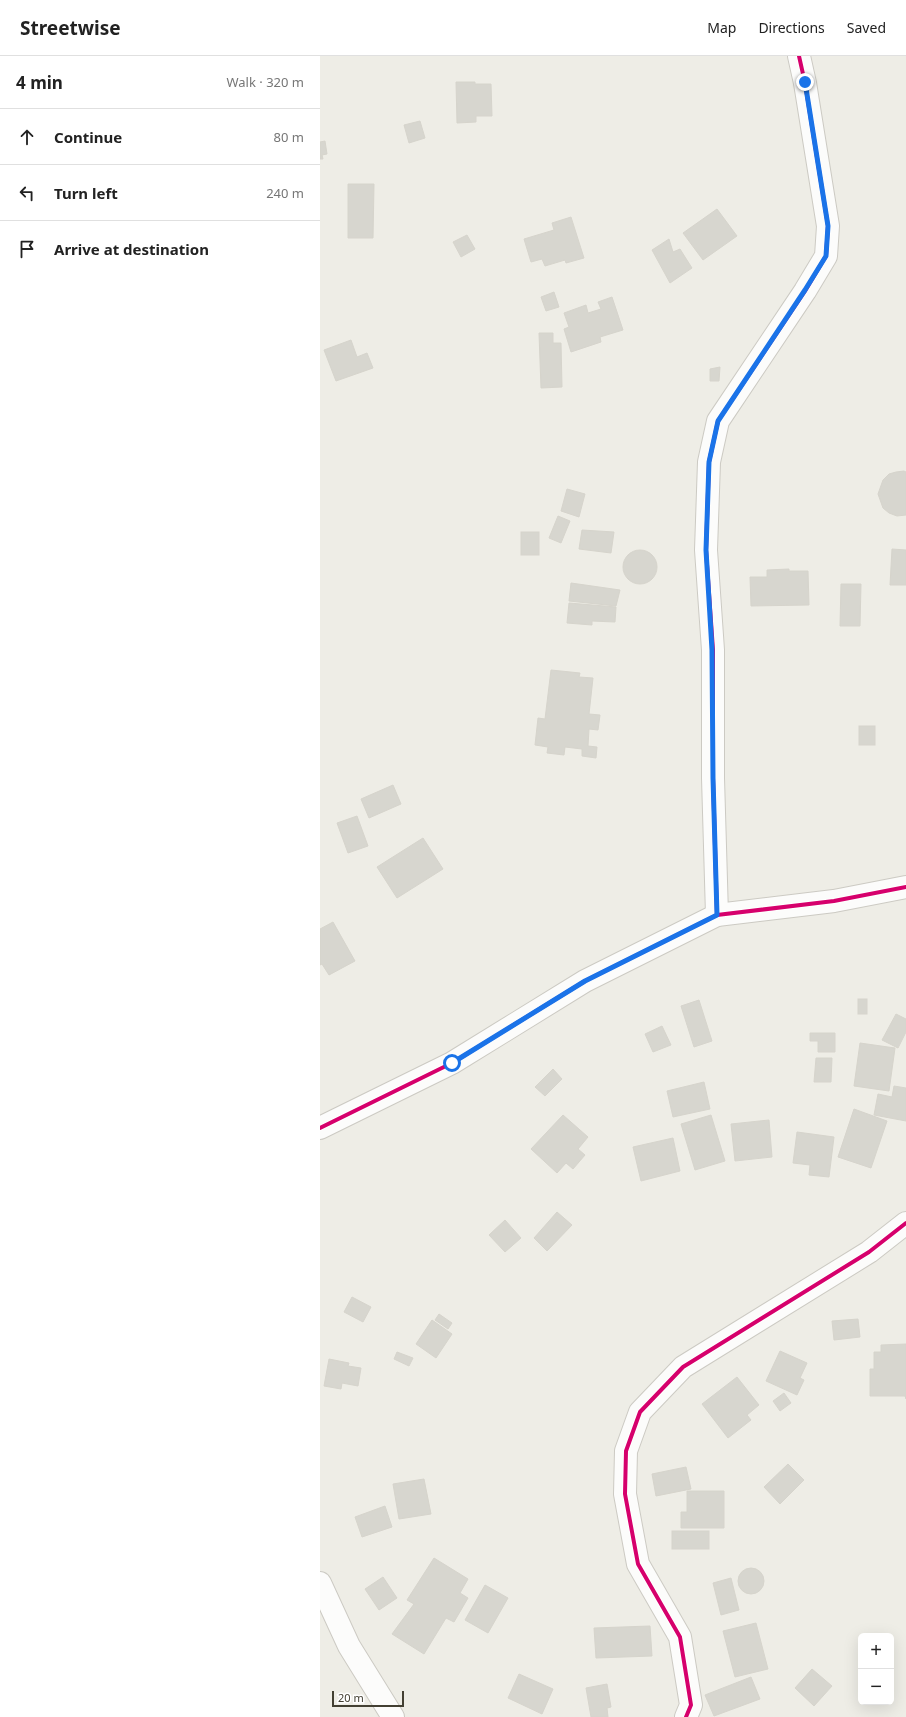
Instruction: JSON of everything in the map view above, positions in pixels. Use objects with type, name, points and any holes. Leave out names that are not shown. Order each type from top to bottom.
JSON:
[{"type":"street","points":[[717,915],[713,778],[712,650],[706,550],[709,462],[718,421],[826,256],[828,226],[800,56]]},
{"type":"street","points":[[320,1128],[452,1063],[585,981],[717,915],[834,901],[906,887]]},
{"type":"street","points":[[686,1717],[691,1705],[680,1637],[638,1564],[624,1494],[626,1451],[640,1412],[683,1367],[869,1252],[906,1223]]},
{"type":"street","points":[[320,1583],[349,1646],[393,1717]]},
{"type":"building","points":[[456,82],[491,84],[492,116],[476,116],[476,122],[457,123]]},
{"type":"building","points":[[420,121],[425,138],[409,143],[404,125]]},
{"type":"building","points":[[325,141],[327,154],[322,155],[323,159],[320,159],[320,142]]},
{"type":"building","points":[[348,184],[374,184],[373,238],[348,238]]},
{"type":"building","points":[[717,209],[737,236],[703,260],[683,233]]},
{"type":"building","points":[[571,217],[584,258],[566,263],[565,260],[545,266],[542,259],[531,262],[524,239],[554,230],[552,223]]},
{"type":"building","points":[[467,235],[475,249],[461,257],[453,242]]},
{"type":"building","points":[[669,239],[673,252],[680,249],[692,268],[670,283],[652,250]]},
{"type":"building","points":[[554,292],[559,307],[546,311],[541,297]]},
{"type":"building","points":[[612,297],[623,330],[600,337],[601,342],[571,352],[564,329],[569,327],[564,313],[586,305],[588,313],[601,309],[598,302]]},
{"type":"building","points":[[539,333],[553,333],[553,343],[561,343],[562,387],[541,388]]},
{"type":"building","points":[[351,340],[357,357],[367,353],[373,368],[336,381],[324,350]]},
{"type":"building","points":[[720,367],[719,381],[710,381],[710,369]]},
{"type":"building","points":[[904,471],[906,472],[906,515],[897,516],[889,513],[883,508],[878,494],[883,480],[889,474]]},
{"type":"building","points":[[567,489],[585,494],[579,517],[561,511]]},
{"type":"building","points":[[558,516],[570,521],[561,543],[549,538]]},
{"type":"building","points":[[582,530],[614,532],[611,553],[579,549]]},
{"type":"building","points":[[521,532],[539,532],[539,555],[521,555]]},
{"type":"building","points":[[892,549],[906,550],[906,585],[890,585]]},
{"type":"building","points":[[640,550],[652,555],[657,567],[652,579],[640,584],[628,579],[623,567],[628,555]]},
{"type":"building","points":[[789,569],[789,571],[808,571],[809,605],[751,606],[750,577],[767,577],[767,570]]},
{"type":"building","points":[[571,583],[620,590],[616,606],[569,601]]},
{"type":"building","points":[[841,584],[861,584],[860,626],[840,626]]},
{"type":"building","points":[[569,603],[616,607],[615,622],[592,621],[592,625],[567,623]]},
{"type":"building","points":[[551,670],[580,673],[579,677],[593,678],[589,714],[600,715],[598,730],[589,729],[588,746],[597,747],[596,758],[582,756],[582,749],[565,747],[564,755],[547,753],[548,747],[535,745],[538,718],[545,719]]},
{"type":"building","points":[[859,726],[875,726],[875,745],[859,745]]},
{"type":"building","points":[[393,785],[401,804],[369,818],[361,799]]},
{"type":"building","points":[[357,816],[368,846],[348,853],[337,823]]},
{"type":"building","points":[[423,838],[443,869],[397,898],[377,867]]},
{"type":"building","points":[[333,922],[355,961],[329,975],[322,964],[320,965],[320,929]]},
{"type":"building","points":[[858,999],[867,999],[867,1014],[858,1014]]},
{"type":"building","points":[[699,1000],[712,1041],[694,1047],[681,1006]]},
{"type":"building","points":[[896,1014],[906,1019],[906,1032],[898,1048],[882,1040]]},
{"type":"building","points":[[662,1026],[671,1045],[653,1052],[645,1034]]},
{"type":"building","points":[[810,1033],[835,1033],[835,1052],[818,1052],[818,1041],[810,1041]]},
{"type":"building","points":[[860,1043],[895,1048],[889,1091],[854,1086]]},
{"type":"building","points":[[816,1058],[832,1058],[831,1082],[814,1082]]},
{"type":"building","points":[[553,1069],[562,1079],[545,1096],[535,1087]]},
{"type":"building","points":[[704,1082],[710,1109],[673,1117],[667,1091]]},
{"type":"building","points":[[894,1086],[906,1088],[906,1121],[874,1115],[878,1094],[892,1097]]},
{"type":"building","points":[[854,1109],[887,1121],[871,1168],[838,1157]]},
{"type":"building","points":[[563,1115],[588,1137],[578,1149],[585,1155],[573,1169],[566,1163],[557,1173],[531,1149]]},
{"type":"building","points":[[711,1115],[725,1161],[695,1170],[681,1124]]},
{"type":"building","points":[[769,1120],[772,1157],[735,1161],[731,1124]]},
{"type":"building","points":[[797,1132],[834,1137],[829,1177],[809,1175],[810,1165],[793,1163]]},
{"type":"building","points":[[673,1138],[680,1171],[641,1181],[633,1147]]},
{"type":"building","points":[[557,1212],[572,1225],[547,1251],[534,1238]]},
{"type":"building","points":[[505,1220],[521,1238],[505,1252],[489,1235]]},
{"type":"building","points":[[352,1297],[371,1307],[363,1322],[344,1312]]},
{"type":"building","points":[[439,1314],[452,1323],[448,1329],[435,1320]]},
{"type":"building","points":[[858,1319],[860,1337],[834,1340],[832,1321]]},
{"type":"building","points":[[432,1320],[452,1334],[436,1358],[416,1344]]},
{"type":"building","points":[[906,1344],[906,1399],[905,1396],[870,1396],[870,1369],[874,1369],[874,1352],[881,1352],[881,1345]]},
{"type":"building","points":[[780,1351],[807,1363],[800,1378],[804,1380],[797,1395],[766,1381]]},
{"type":"building","points":[[397,1352],[413,1358],[409,1366],[394,1359]]},
{"type":"building","points":[[329,1359],[349,1363],[348,1366],[361,1368],[358,1386],[342,1383],[341,1389],[324,1386]]},
{"type":"building","points":[[737,1377],[759,1405],[747,1415],[751,1420],[728,1438],[702,1404]]},
{"type":"building","points":[[784,1393],[791,1403],[780,1411],[773,1401]]},
{"type":"building","points":[[788,1464],[804,1480],[780,1504],[764,1487]]},
{"type":"building","points":[[686,1467],[691,1489],[656,1496],[652,1474]]},
{"type":"building","points":[[424,1479],[431,1514],[399,1519],[393,1484]]},
{"type":"building","points":[[687,1491],[724,1491],[724,1528],[681,1528],[681,1512],[687,1512]]},
{"type":"building","points":[[385,1506],[392,1527],[362,1537],[355,1517]]},
{"type":"building","points":[[672,1531],[709,1531],[709,1549],[672,1549]]},
{"type":"building","points":[[434,1558],[468,1579],[460,1593],[468,1598],[454,1622],[446,1618],[424,1654],[392,1634],[414,1604],[407,1600]]},
{"type":"building","points":[[751,1568],[760,1572],[764,1581],[760,1590],[751,1594],[742,1590],[738,1581],[742,1572]]},
{"type":"building","points":[[383,1577],[397,1598],[379,1610],[365,1589]]},
{"type":"building","points":[[731,1578],[739,1610],[721,1615],[713,1583]]},
{"type":"building","points":[[485,1585],[508,1598],[488,1633],[465,1620]]},
{"type":"building","points":[[756,1623],[768,1669],[735,1677],[723,1631]]},
{"type":"building","points":[[650,1626],[652,1656],[596,1658],[594,1628]]},
{"type":"building","points":[[812,1669],[832,1686],[814,1706],[795,1688]]},
{"type":"building","points":[[519,1674],[553,1689],[542,1714],[508,1698]]},
{"type":"building","points":[[751,1677],[760,1699],[714,1716],[705,1695]]},
{"type":"building","points":[[607,1684],[611,1707],[607,1708],[608,1717],[591,1717],[586,1688]]},
{"type":"cycle path","points":[[717,915],[713,778],[713,650],[706,550],[709,462],[718,421],[805,291],[826,256],[828,226],[805,83],[799,56]]},
{"type":"cycle path","points":[[320,1128],[452,1063],[585,981],[717,915],[834,901],[906,887]]},
{"type":"cycle path","points":[[686,1717],[691,1705],[680,1637],[638,1564],[625,1494],[626,1451],[640,1412],[683,1367],[869,1252],[906,1223]]},
{"type":"route","points":[[452,1063],[585,981],[717,915],[713,778],[712,650],[706,550],[709,462],[718,421],[826,256],[828,226],[805,82]]}]
